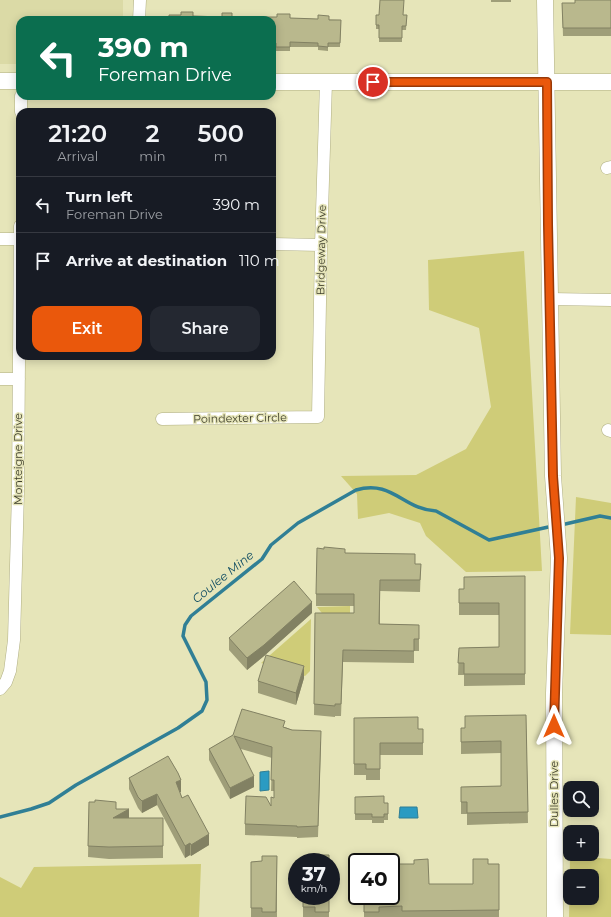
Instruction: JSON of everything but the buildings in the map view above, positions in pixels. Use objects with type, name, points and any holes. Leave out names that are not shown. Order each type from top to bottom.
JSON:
[{"type":"street","points":[[139,16],[140,0]]},
{"type":"street","name":"Dulles Drive","points":[[545,0],[553,476],[556,499],[559,558],[554,693],[555,917]]},
{"type":"street","points":[[0,82],[16,82]]},
{"type":"street","points":[[276,82],[611,82]]},
{"type":"street","name":"Bridgeway Drive","points":[[318,417],[326,82]]},
{"type":"street","points":[[0,239],[16,239]]},
{"type":"street","points":[[276,244],[321,245]]},
{"type":"street","points":[[550,299],[611,300]]},
{"type":"street","name":"Monteigne Drive","points":[[0,689],[6,682],[10,671],[14,640],[18,491],[19,360]]},
{"type":"street","points":[[0,379],[19,379]]},
{"type":"street","name":"Poindexter Circle","points":[[162,419],[318,417]]},
{"type":"shaded area","points":[[0,0],[123,0],[123,16],[16,16],[16,64],[0,64]]},
{"type":"shaded area","points":[[524,251],[542,571],[466,572],[426,536],[420,523],[389,513],[358,519],[357,494],[341,476],[416,475],[466,449],[491,407],[479,328],[429,310],[428,260]]},
{"type":"shaded area","points":[[576,497],[611,503],[611,635],[570,634]]},
{"type":"shaded area","points":[[350,606],[350,624],[325,617],[317,607]]},
{"type":"shaded area","points":[[311,619],[310,671],[305,676],[261,663]]},
{"type":"shaded area","points":[[599,858],[611,859],[611,917],[569,917],[569,905],[599,905],[599,869],[570,869],[570,861],[599,861]]},
{"type":"shaded area","points":[[201,864],[199,917],[0,917],[0,877],[21,888],[34,867]]},
{"type":"water","points":[[269,771],[269,790],[260,791],[260,772]]},
{"type":"water","points":[[400,807],[417,807],[418,818],[399,818]]},
{"type":"waterway","name":"Coulee Mine","points":[[0,817],[49,803],[76,785],[178,728],[202,711],[207,700],[206,682],[183,636],[185,625],[191,616],[262,559],[271,545],[298,523],[356,490],[379,488],[415,506],[436,511],[489,540],[553,526]]},
{"type":"waterway","name":"Coulee Mine","points":[[561,525],[600,516],[611,518]]},
{"type":"route","points":[[373,82],[547,82],[553,476],[556,499],[559,558],[554,726]]}]
